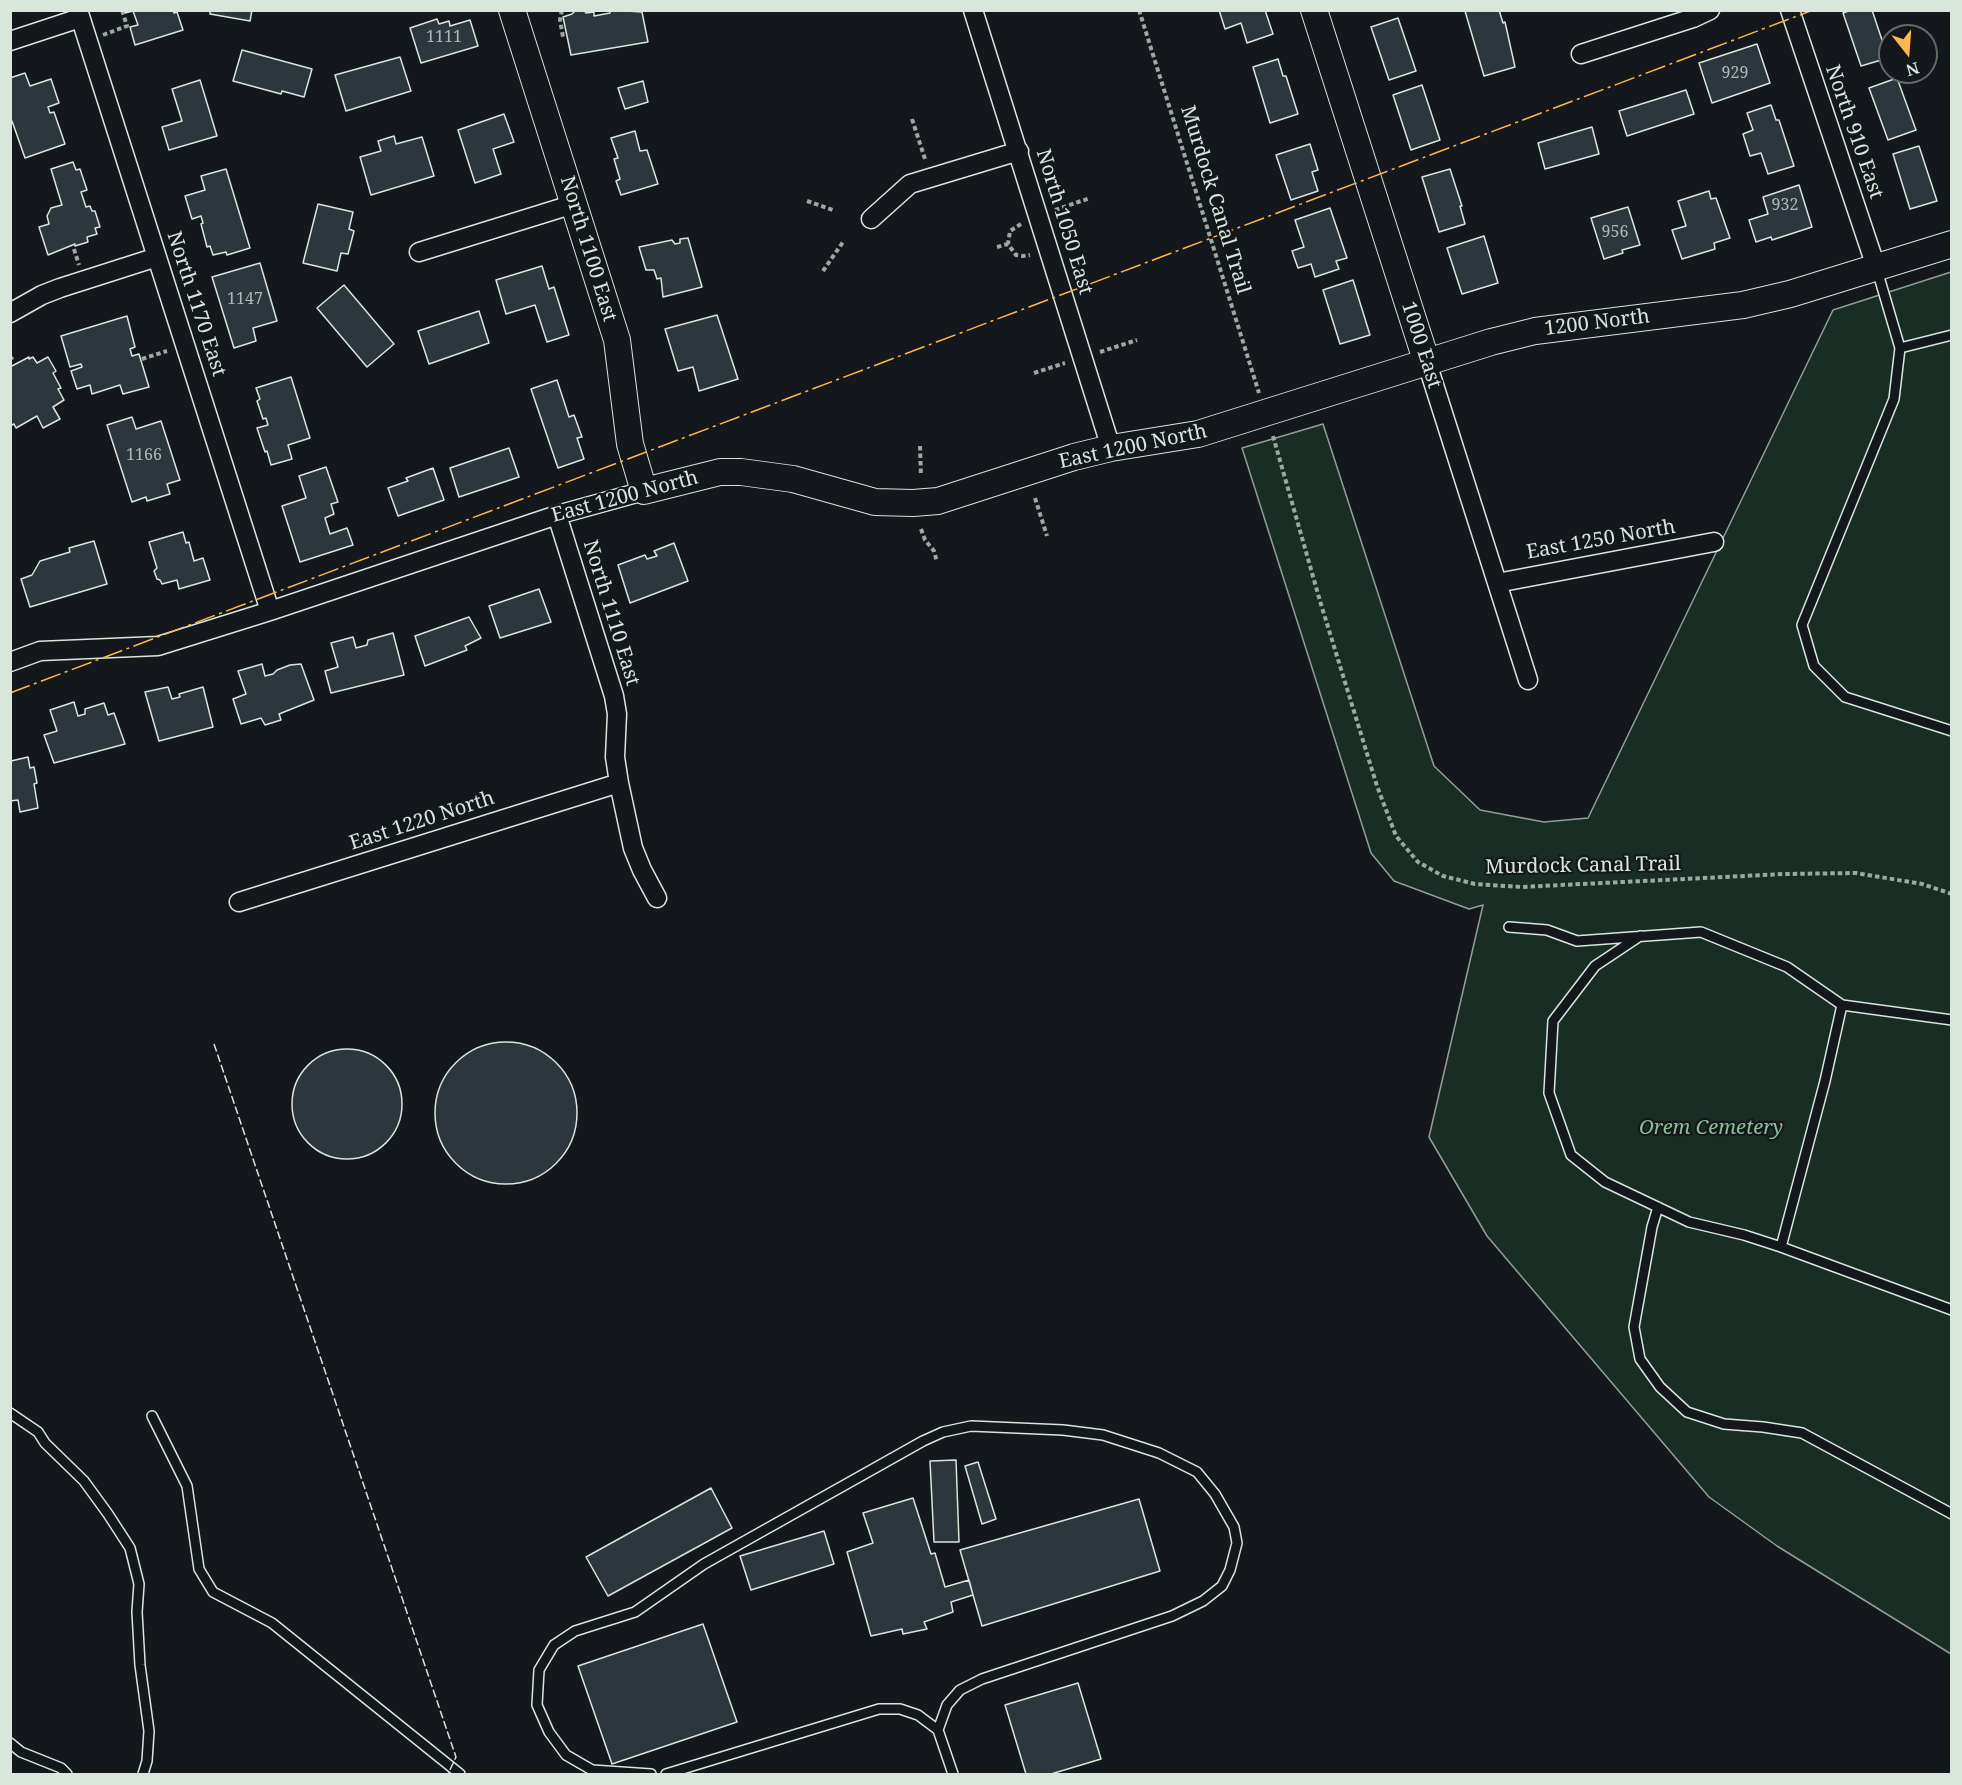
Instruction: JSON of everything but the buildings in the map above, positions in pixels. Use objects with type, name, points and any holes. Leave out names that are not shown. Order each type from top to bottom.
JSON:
[{"type":"street","name":"North 1100 East","points":[[512,10],[617,340],[630,444],[644,491]]},
{"type":"street","name":"North 1050 East","points":[[973,10],[1111,448]]},
{"type":"street","name":"1000 East","points":[[1314,10],[1528,680]]},
{"type":"street","points":[[1581,54],[1693,18],[1710,10]]},
{"type":"street","name":"North 910 East","points":[[1790,10],[1876,267]]},
{"type":"street","points":[[10,41],[79,14]]},
{"type":"street","name":"North 1170 East","points":[[79,14],[270,611]]},
{"type":"street","points":[[871,219],[910,184],[1018,151]]},
{"type":"street","points":[[419,252],[574,204]]},
{"type":"street","name":"1200 North","points":[[1254,409],[1427,363],[1491,342],[1535,331],[1743,305],[1790,294],[1952,244]]},
{"type":"street","points":[[10,313],[60,288],[157,257]]},
{"type":"street","name":"East 1200 North","points":[[10,662],[40,651],[158,646],[557,515],[720,472],[765,474],[793,479],[875,502],[913,503],[957,496],[1111,448],[1198,434],[1254,409]]},
{"type":"street","name":"North 1110 East","points":[[557,515],[614,696],[617,714],[615,757],[633,848],[657,898]]},
{"type":"street","name":"East 1250 North","points":[[1497,583],[1714,542]]},
{"type":"street","name":"East 1220 North","points":[[239,902],[619,783]]},
{"type":"lane","points":[[1876,267],[1900,348],[1894,399],[1802,625],[1814,666],[1845,698],[1952,731]]},
{"type":"lane","points":[[1900,348],[1952,334]]},
{"type":"lane","points":[[1509,927],[1547,930],[1577,941],[1701,932],[1787,967],[1842,1005],[1952,1020]]},
{"type":"lane","points":[[1640,936],[1595,966],[1553,1021],[1549,1093],[1571,1155],[1605,1182],[1689,1222],[1781,1247],[1952,1310]]},
{"type":"lane","points":[[1781,1247],[1825,1081],[1842,1005]]},
{"type":"lane","points":[[1658,1207],[1652,1227],[1634,1327],[1640,1359],[1660,1387],[1687,1412],[1724,1424],[1802,1433],[1952,1514]]},
{"type":"lane","points":[[10,1413],[38,1432],[45,1443],[84,1481],[123,1534],[130,1548],[140,1584],[137,1612],[140,1665],[149,1731],[147,1761],[143,1774]]},
{"type":"lane","points":[[152,1416],[187,1486],[199,1569],[213,1592],[273,1623],[460,1774]]},
{"type":"lane","points":[[651,1774],[592,1770],[566,1755],[549,1732],[537,1706],[539,1670],[554,1645],[575,1631],[635,1612],[704,1564],[923,1440],[943,1432],[971,1426],[1063,1430],[1103,1435],[1159,1453],[1197,1472],[1215,1494],[1234,1527],[1237,1544],[1230,1570],[1222,1586],[1203,1601],[1172,1616],[982,1679],[960,1690],[946,1704],[938,1730]]},
{"type":"lane","points":[[666,1774],[879,1709],[900,1709],[918,1715],[938,1730],[953,1774]]},
{"type":"lane","points":[[10,1743],[21,1752],[62,1768],[67,1774]]},
{"type":"path","points":[[101,36],[127,26],[122,10]]},
{"type":"path","points":[[562,10],[560,20],[563,37]]},
{"type":"path","name":"Murdock Canal Trail","points":[[1139,10],[1254,409]]},
{"type":"path","points":[[912,119],[925,159]]},
{"type":"path","points":[[1055,210],[1090,198]]},
{"type":"path","points":[[807,201],[833,210]]},
{"type":"path","points":[[1021,224],[1010,231],[1008,244],[1016,255],[1030,255]]},
{"type":"path","points":[[823,271],[843,242]]},
{"type":"path","points":[[997,247],[1008,244]]},
{"type":"path","points":[[74,249],[79,266]]},
{"type":"path","points":[[1100,352],[1137,340]]},
{"type":"path","points":[[142,359],[171,350]]},
{"type":"path","points":[[10,356],[14,362]]},
{"type":"path","points":[[1034,373],[1065,363]]},
{"type":"path","name":"Murdock Canal Trail","points":[[1273,436],[1320,602],[1377,786],[1396,836],[1418,862],[1443,876],[1475,884],[1522,887],[1784,874],[1856,873],[1922,884],[1952,894]]},
{"type":"path","points":[[920,446],[921,476]]},
{"type":"path","points":[[1035,498],[1047,536]]},
{"type":"path","points":[[921,529],[938,562]]},
{"type":"green space","name":"Orem Cemetery","points":[[1951,272],[1951,1654],[1777,1546],[1709,1497],[1487,1236],[1429,1137],[1483,905],[1469,909],[1394,881],[1371,853],[1242,448],[1323,424],[1434,766],[1480,810],[1544,822],[1588,818],[1833,310]]},
{"type":"fence","points":[[214,1044],[456,1757],[448,1774]]},
{"type":"power","points":[[10,693],[1813,10]]}]
